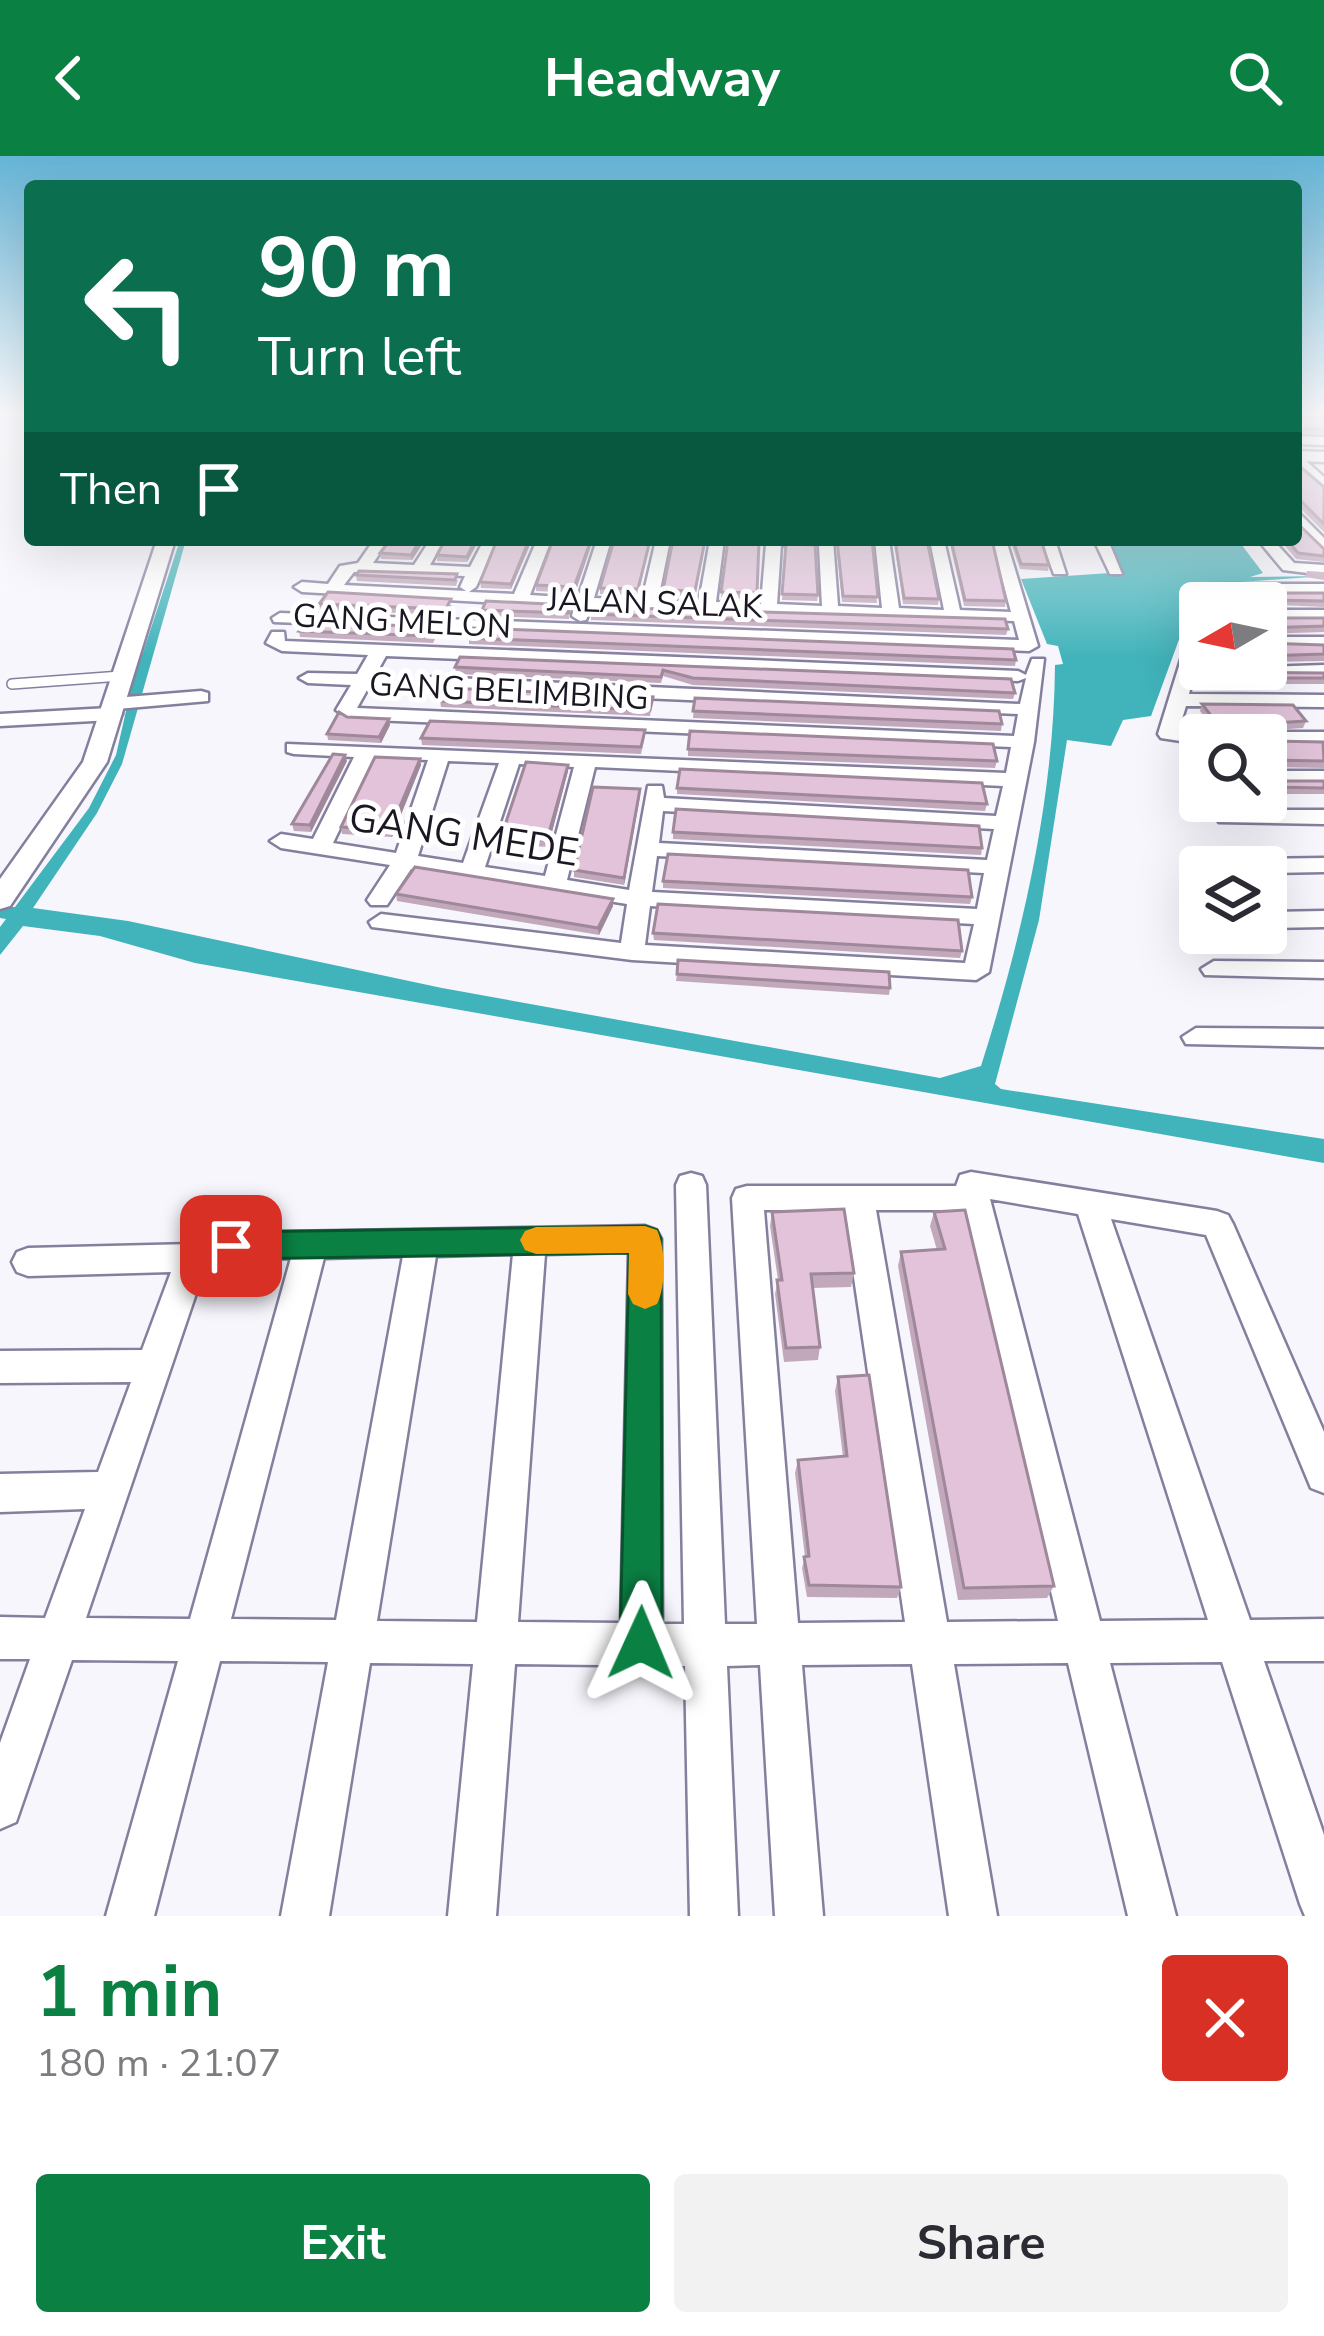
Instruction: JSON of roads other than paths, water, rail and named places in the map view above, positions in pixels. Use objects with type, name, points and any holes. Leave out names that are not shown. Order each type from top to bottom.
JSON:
[{"type":"street","points":[[1302,521],[1324,547]]},
{"type":"street","points":[[0,900],[95,762],[164,546]]},
{"type":"street","points":[[363,567],[378,546]]},
{"type":"street","points":[[419,570],[433,546]]},
{"type":"street","points":[[464,596],[488,546]]},
{"type":"street","points":[[520,600],[542,546]]},
{"type":"street","points":[[576,630],[602,546]]},
{"type":"street","points":[[649,605],[662,546]]},
{"type":"street","points":[[707,606],[715,546]]},
{"type":"street","points":[[769,608],[772,546]]},
{"type":"street","points":[[826,546],[830,609]]},
{"type":"street","points":[[882,546],[891,612]]},
{"type":"street","points":[[938,546],[953,615]]},
{"type":"street","points":[[440,754],[405,860],[380,911],[632,952],[976,973],[1024,742],[1034,654],[1001,546]]},
{"type":"street","points":[[1050,546],[1060,571]]},
{"type":"street","points":[[1104,546],[1116,571]]},
{"type":"street","points":[[1270,546],[1288,567],[1324,570]]},
{"type":"street","points":[[333,589],[346,569],[476,572]]},
{"type":"street","points":[[302,587],[584,603],[1011,617]]},
{"type":"street","points":[[1287,589],[1324,589]]},
{"type":"street","points":[[1287,615],[1324,615]]},
{"type":"street","name":"JALAN SALAK","points":[[279,627],[576,630],[1034,654]]},
{"type":"street","name":"GANG MELON","points":[[279,627],[275,643],[282,646],[380,650],[448,646],[677,663],[1018,676]]},
{"type":"street","points":[[632,952],[636,898],[683,634]]},
{"type":"street","points":[[1287,642],[1324,642]]},
{"type":"street","points":[[396,752],[448,646]]},
{"type":"street","name":"GANG BELIMBING","points":[[380,650],[346,710],[349,713],[1024,742]]},
{"type":"street","points":[[1287,670],[1324,670]]},
{"type":"street","points":[[308,678],[363,680]]},
{"type":"street","points":[[430,683],[1017,709]]},
{"type":"street","points":[[1179,735],[1168,734],[1183,690]]},
{"type":"street","points":[[0,720],[201,697]]},
{"type":"street","points":[[1180,700],[1324,701]]},
{"type":"street","points":[[1287,738],[1324,738]]},
{"type":"street","points":[[293,748],[1016,780]]},
{"type":"street","points":[[320,847],[368,751]]},
{"type":"street","points":[[472,872],[511,758]]},
{"type":"street","points":[[554,885],[586,761]]},
{"type":"street","points":[[1287,777],[1324,777]]},
{"type":"street","points":[[653,804],[1004,823]]},
{"type":"street","points":[[1287,817],[1324,817]]},
{"type":"street","name":"GANG MEDE","points":[[281,841],[636,898],[985,917]]},
{"type":"street","points":[[645,849],[997,867]]},
{"type":"street","points":[[1287,865],[1324,865]]},
{"type":"street","points":[[1287,920],[1324,919]]},
{"type":"street","points":[[1214,969],[1324,970]]},
{"type":"street","points":[[1196,1037],[1324,1038]]},
{"type":"street","points":[[1152,1916],[971,1184],[1217,1224],[1324,1475]]},
{"type":"street","points":[[691,1185],[714,1916]]},
{"type":"street","points":[[800,1916],[747,1198],[975,1198]]},
{"type":"street","points":[[858,1198],[973,1916]]},
{"type":"street","points":[[1090,1204],[1324,1904]]},
{"type":"street","points":[[28,1262],[192,1258],[231,1246],[645,1239],[641,1643]]},
{"type":"street","points":[[472,1916],[530,1240]]},
{"type":"street","points":[[304,1916],[422,1242]]},
{"type":"street","points":[[130,1916],[311,1245]]},
{"type":"street","points":[[0,1806],[192,1258]]},
{"type":"street","points":[[0,1367],[154,1366]]},
{"type":"street","points":[[0,1492],[110,1490]]},
{"type":"street","points":[[0,1638],[706,1645],[1324,1640]]},
{"type":"lane","points":[[11,684],[121,676]]},
{"type":"water","points":[[178,546],[184,546],[122,764],[97,813],[33,908],[128,921],[442,988],[940,1078],[981,1066],[1010,968],[1042,817],[1055,665],[1063,664],[1058,646],[1047,644],[1021,579],[1110,573],[1099,546],[1243,546],[1263,573],[1250,577],[1324,576],[1179,582],[1179,640],[1151,716],[1123,720],[1111,746],[1067,740],[1039,920],[995,1084],[1001,1089],[1324,1139],[1324,1163],[195,963],[100,936],[23,926],[0,955],[0,927],[6,919],[0,918],[0,907],[15,907],[89,808],[116,755],[131,689]]}]
